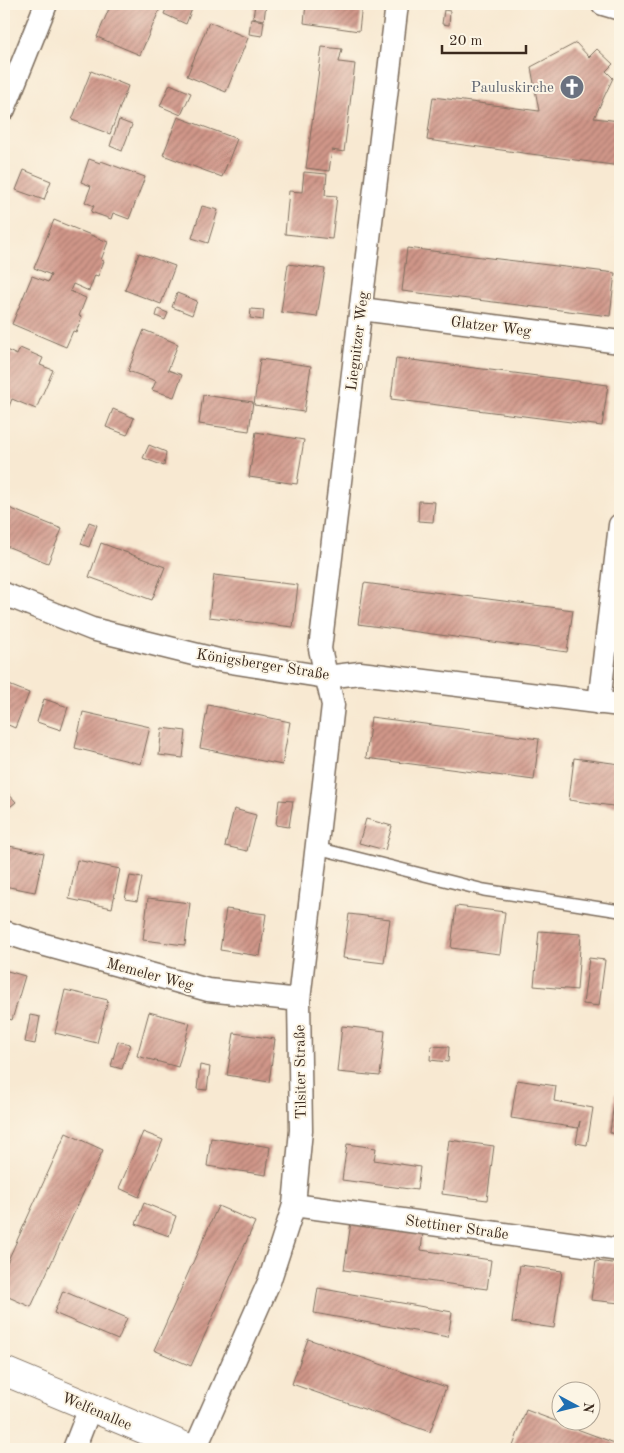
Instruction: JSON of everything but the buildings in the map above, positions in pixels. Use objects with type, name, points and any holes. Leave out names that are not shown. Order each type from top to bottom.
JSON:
[{"type":"street","points":[[4,109],[46,4]]},
{"type":"street","name":"Liegnitzer Weg","points":[[326,677],[320,649],[397,4]]},
{"type":"street","points":[[603,4],[620,9]]},
{"type":"street","name":"Glatzer Weg","points":[[361,309],[620,342]]},
{"type":"street","points":[[610,704],[620,526]]},
{"type":"street","name":"Königsberger Straße","points":[[4,594],[92,630],[218,660],[326,677],[360,672],[610,704]]},
{"type":"street","name":"Tilsiter Straße","points":[[195,1449],[270,1282],[294,1205],[301,1130],[299,1000],[333,705],[326,677]]},
{"type":"street","name":"Memeler Weg","points":[[4,932],[208,990],[299,1000]]},
{"type":"street","name":"Stettiner Straße","points":[[294,1205],[620,1250]]},
{"type":"street","name":"Welfenallee","points":[[4,1371],[191,1449]]},
{"type":"street","points":[[74,1449],[90,1408]]},
{"type":"lane","points":[[317,848],[484,890],[620,911]]},
{"type":"place","name":"Pauluskirche","points":[[572,87]]}]
